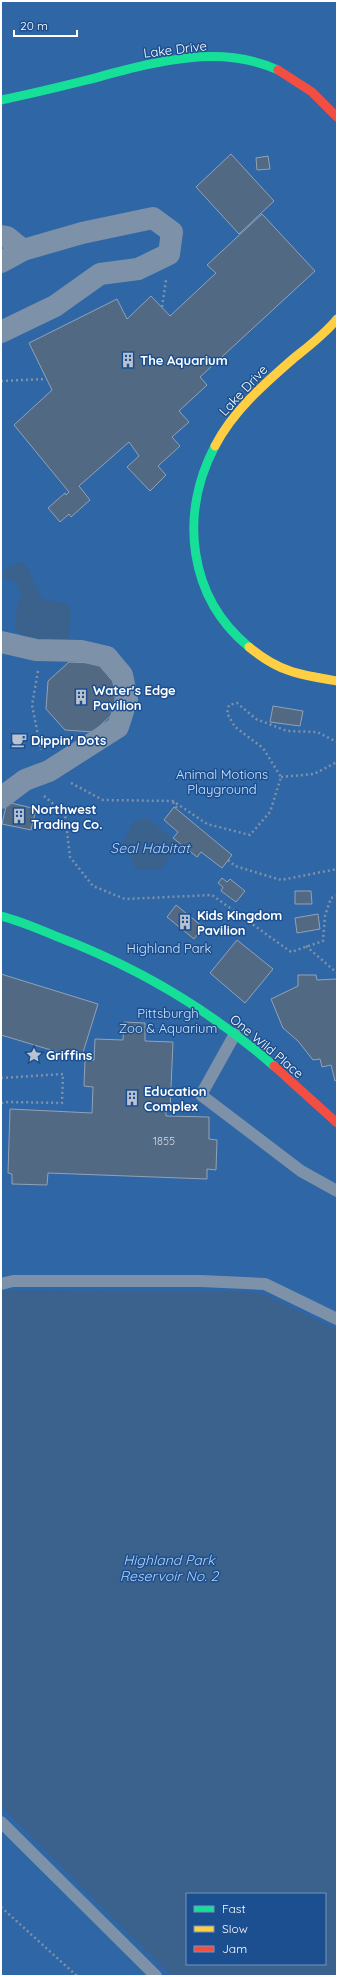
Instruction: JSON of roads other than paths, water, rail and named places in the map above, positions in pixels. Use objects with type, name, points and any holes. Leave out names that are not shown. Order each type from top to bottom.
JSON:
[{"type":"street","name":"Lake Drive","points":[[1,100],[171,60],[202,56],[237,58],[266,65],[290,76],[329,105],[337,117]]},
{"type":"street","points":[[1,262],[22,250],[82,233],[153,218],[172,232],[169,254],[138,269],[100,274],[55,306],[1,332]]},
{"type":"street","points":[[1,236],[7,237],[22,250]]},
{"type":"street","name":"Lake Drive","points":[[337,319],[329,329],[265,383],[243,406],[226,427],[206,462],[198,487],[193,510],[192,543],[198,572],[209,601],[225,624],[256,655],[278,668],[301,676],[337,681]]},
{"type":"street","points":[[1,642],[36,650],[81,651],[107,657],[122,675],[127,699],[118,727],[49,771],[25,780],[1,798]]},
{"type":"street","name":"One Wild Place","points":[[1,916],[71,941],[144,974],[174,991],[235,1034],[337,1123]]},
{"type":"lane","points":[[235,1034],[201,1094],[301,1171],[337,1191]]},
{"type":"lane","points":[[1,1284],[13,1281],[202,1281],[265,1284],[337,1319]]},
{"type":"lane","points":[[1,1822],[156,1976]]},
{"type":"water","points":[[22,561],[27,567],[42,599],[67,604],[71,611],[69,638],[55,641],[33,640],[27,638],[15,629],[17,606],[21,594],[15,582],[2,577],[4,570]]},
{"type":"water","name":"Seal Habitat","points":[[147,818],[185,849],[174,852],[160,870],[136,869],[123,842],[134,821]]},
{"type":"water","name":"Highland Park Reservoir No. 2","points":[[1,1291],[241,1292],[263,1294],[337,1330],[337,1976],[172,1976],[1,1806]]},
{"type":"place","name":"The Aquarium","points":[[128,360]]},
{"type":"place","name":"Water's Edge Pavilion","points":[[81,697]]},
{"type":"place","name":"Dippin' Dots","points":[[19,740]]},
{"type":"place","name":"Northwest Trading Co.","points":[[19,816]]},
{"type":"place","name":"Kids Kingdom Pavilion","points":[[185,922]]},
{"type":"place","name":"Griffins","points":[[34,1055]]},
{"type":"place","name":"Education Complex","points":[[132,1098]]},
{"type":"park label","name":"Animal Motions Playground","points":[[222,782]]},
{"type":"park label","name":"Highland Park","points":[[169,948]]},
{"type":"park label","name":"Pittsburgh Zoo & Aquarium","points":[[168,1020]]}]
